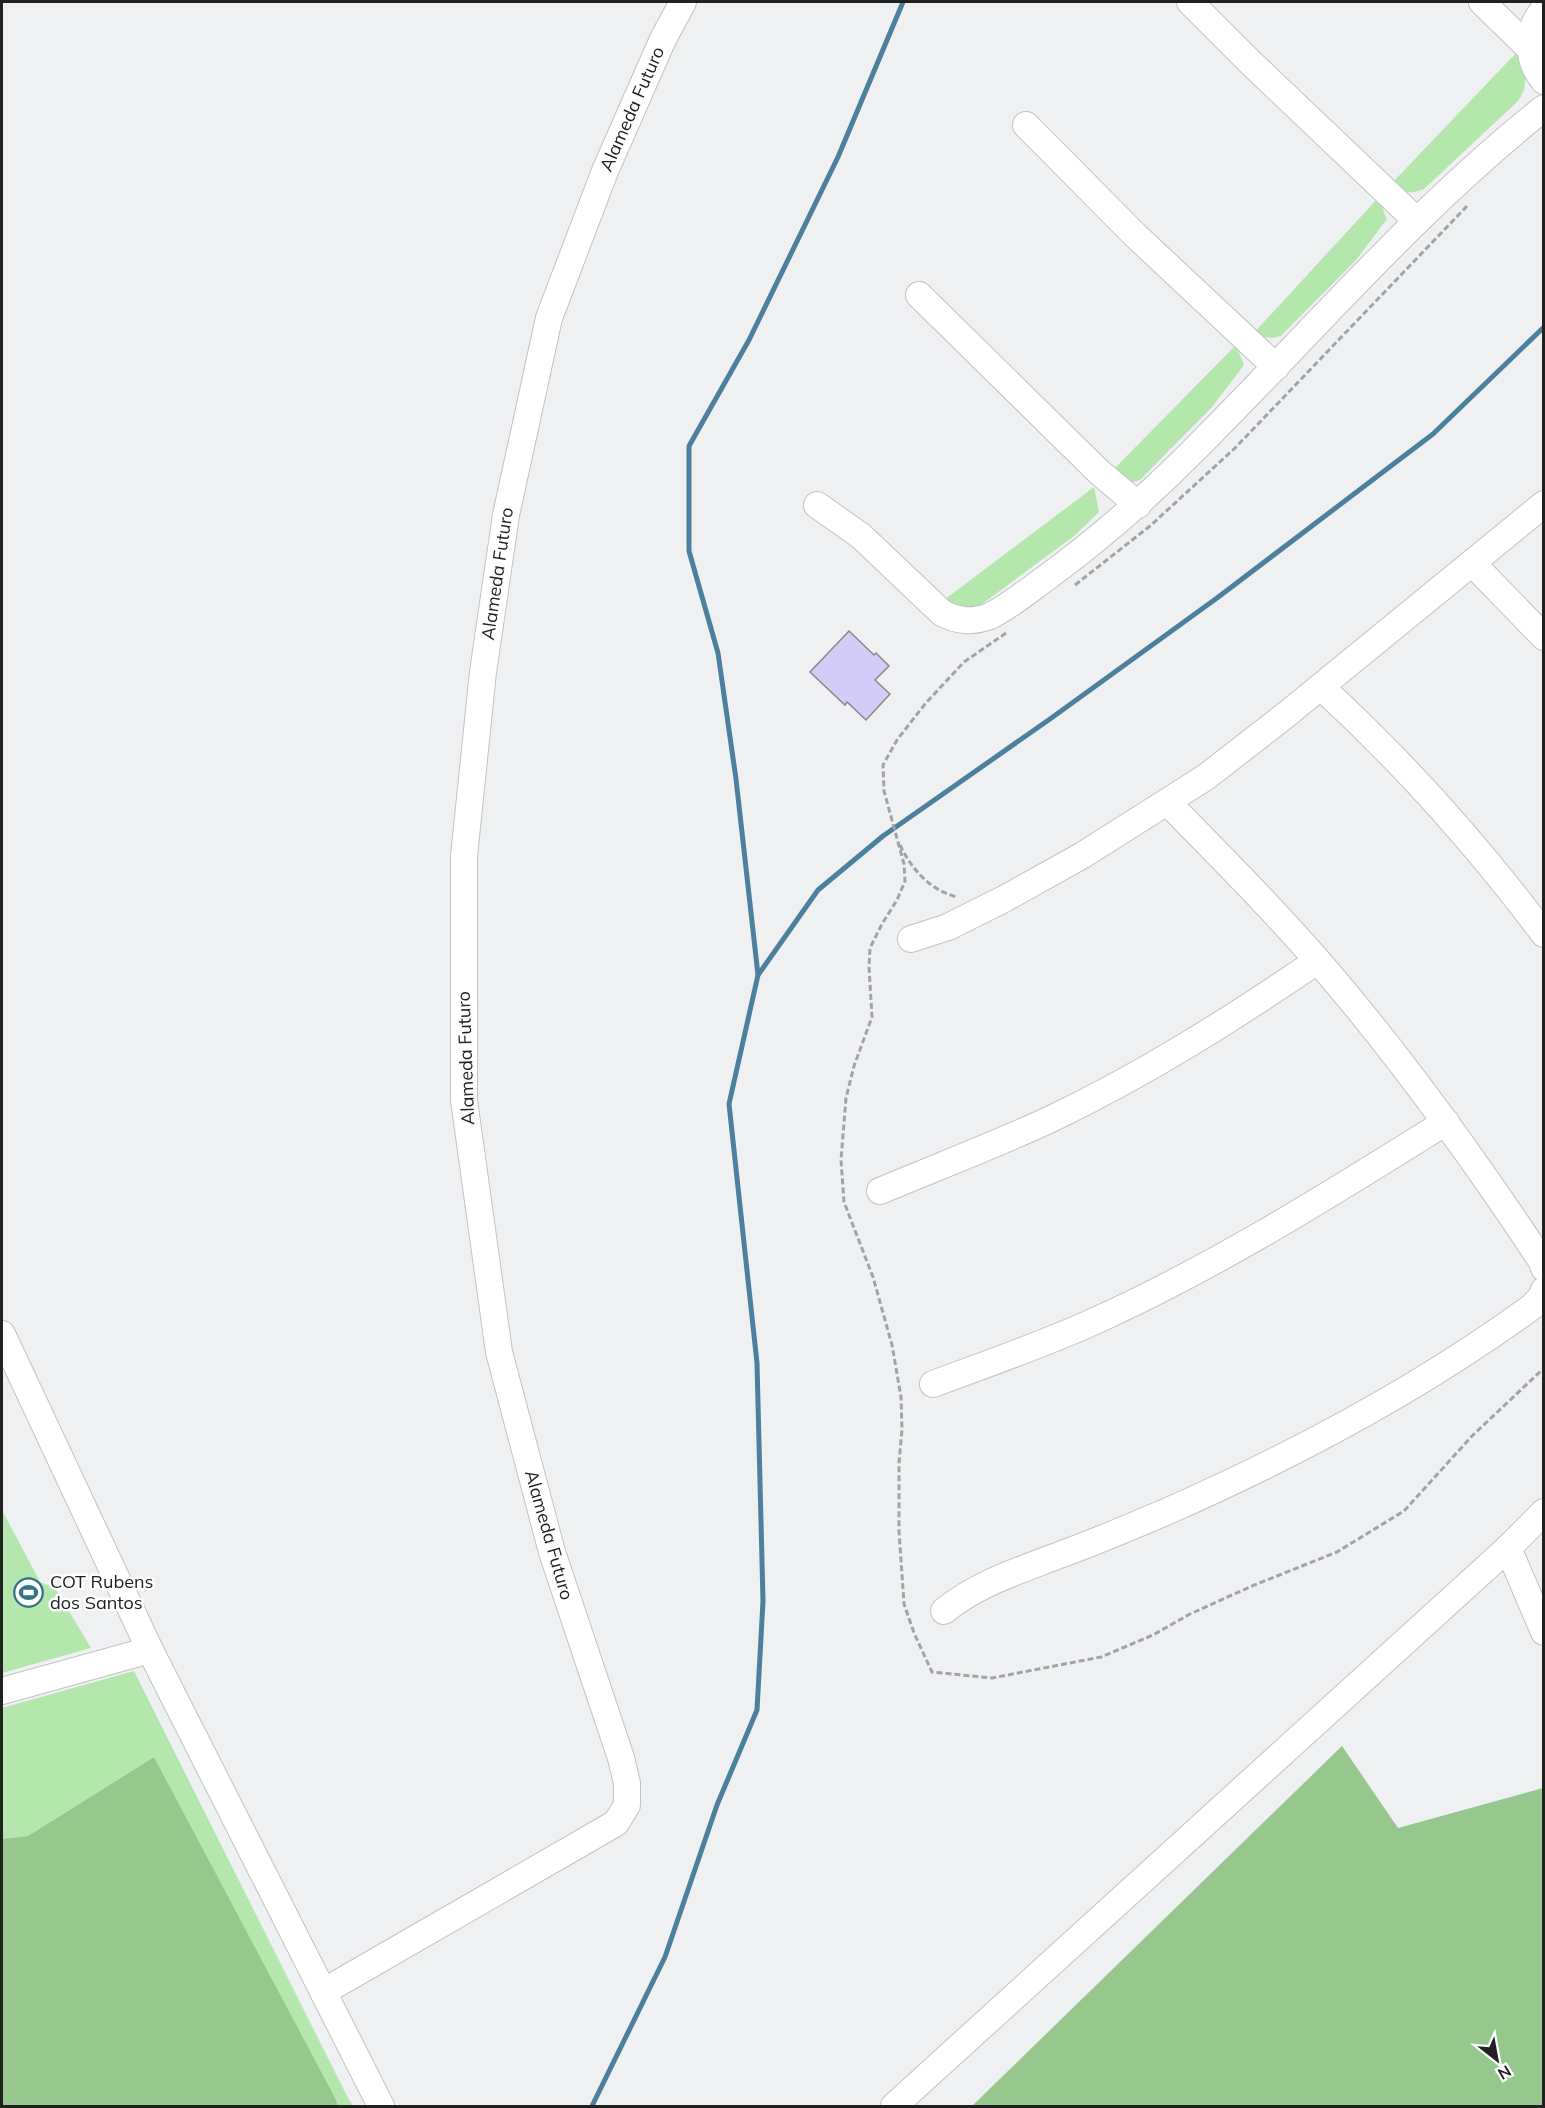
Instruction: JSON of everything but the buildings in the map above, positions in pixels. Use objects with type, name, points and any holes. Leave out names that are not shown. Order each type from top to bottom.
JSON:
[{"type":"street","name":"Alameda Futuro","points":[[323,1992],[616,1823],[627,1805],[627,1783],[621,1758],[552,1552],[499,1352],[464,1100],[464,856],[483,672],[506,515],[549,318],[605,171],[663,39],[683,2]]},
{"type":"street","points":[[1190,2],[1417,221]]},
{"type":"street","points":[[1482,2],[1529,48]]},
{"type":"street","points":[[1514,132],[1540,77],[1532,61],[1529,48],[1533,26],[1544,9]]},
{"type":"street","points":[[818,505],[861,536],[942,613],[955,619],[972,621],[990,616],[1083,551],[1138,505],[1417,221],[1514,132],[1544,108]]},
{"type":"street","points":[[1026,124],[1135,235],[1276,367]]},
{"type":"street","points":[[919,295],[1098,471],[1138,505]]},
{"type":"street","points":[[911,939],[948,927],[1004,899],[1083,855],[1206,777],[1321,687],[1544,504]]},
{"type":"street","points":[[1472,563],[1544,637]]},
{"type":"street","points":[[1321,687],[1371,733],[1458,829],[1544,934]]},
{"type":"street","points":[[1167,802],[1317,961],[1398,1058],[1517,1223],[1544,1268]]},
{"type":"street","points":[[880,1191],[1051,1119],[1120,1083],[1200,1038],[1317,961]]},
{"type":"street","points":[[933,1384],[1086,1325],[1168,1285],[1255,1239],[1446,1122]]},
{"type":"street","points":[[944,1611],[960,1597],[1001,1577],[1111,1536],[1202,1496],[1298,1449],[1478,1343],[1533,1306],[1544,1290]]},
{"type":"street","points":[[4,1341],[150,1650],[381,2106]]},
{"type":"street","points":[[894,2106],[1508,1548],[1544,1512]]},
{"type":"street","points":[[1508,1548],[1544,1632]]},
{"type":"street","points":[[2,1691],[150,1650]]},
{"type":"path","points":[[891,816],[904,864],[904,880],[897,900],[870,948],[872,1017],[854,1066],[846,1098],[841,1160],[844,1202],[873,1277],[892,1345],[901,1397],[902,1429],[898,1463],[899,1531],[904,1604],[914,1634],[932,1672],[992,1678],[1101,1657],[1153,1635],[1190,1614],[1252,1586],[1337,1552],[1404,1511],[1472,1436],[1544,1368]]},
{"type":"path","points":[[897,838],[908,862],[927,882],[945,894],[960,898]]},
{"type":"green space","points":[[1518,51],[1525,84],[1521,97],[1516,103],[1424,189],[1407,192],[1392,183]]},
{"type":"green space","points":[[1378,198],[1387,219],[1356,260],[1281,336],[1272,338],[1252,335]]},
{"type":"green space","points":[[1236,345],[1244,365],[1212,407],[1140,480],[1131,483],[1110,473]]},
{"type":"green space","points":[[1094,487],[1099,512],[1074,536],[982,604],[962,608],[944,600]]},
{"type":"green space","name":"COT Rubens dos Santos","points":[[2,1510],[40,1582],[55,1588],[91,1648],[2,1673]]},
{"type":"green space","points":[[134,1671],[353,2106],[338,2106],[154,1757],[28,1836],[2,1839],[2,1708]]},
{"type":"green space","points":[[1342,1746],[1398,1828],[1543,1788],[1543,2106],[972,2106]]},
{"type":"green space","points":[[154,1757],[338,2106],[2,2106],[2,1839],[28,1836]]},
{"type":"waterway","points":[[758,975],[736,779],[718,653],[689,551],[689,446],[749,340],[838,157],[903,2]]},
{"type":"waterway","points":[[592,2106],[665,1957],[717,1805],[757,1710],[763,1601],[757,1363],[729,1104],[758,975],[818,890],[883,836],[1217,598],[1433,434],[1544,327]]},
{"type":"place","name":"COT Rubens dos Santos","points":[[29,1592]]}]
